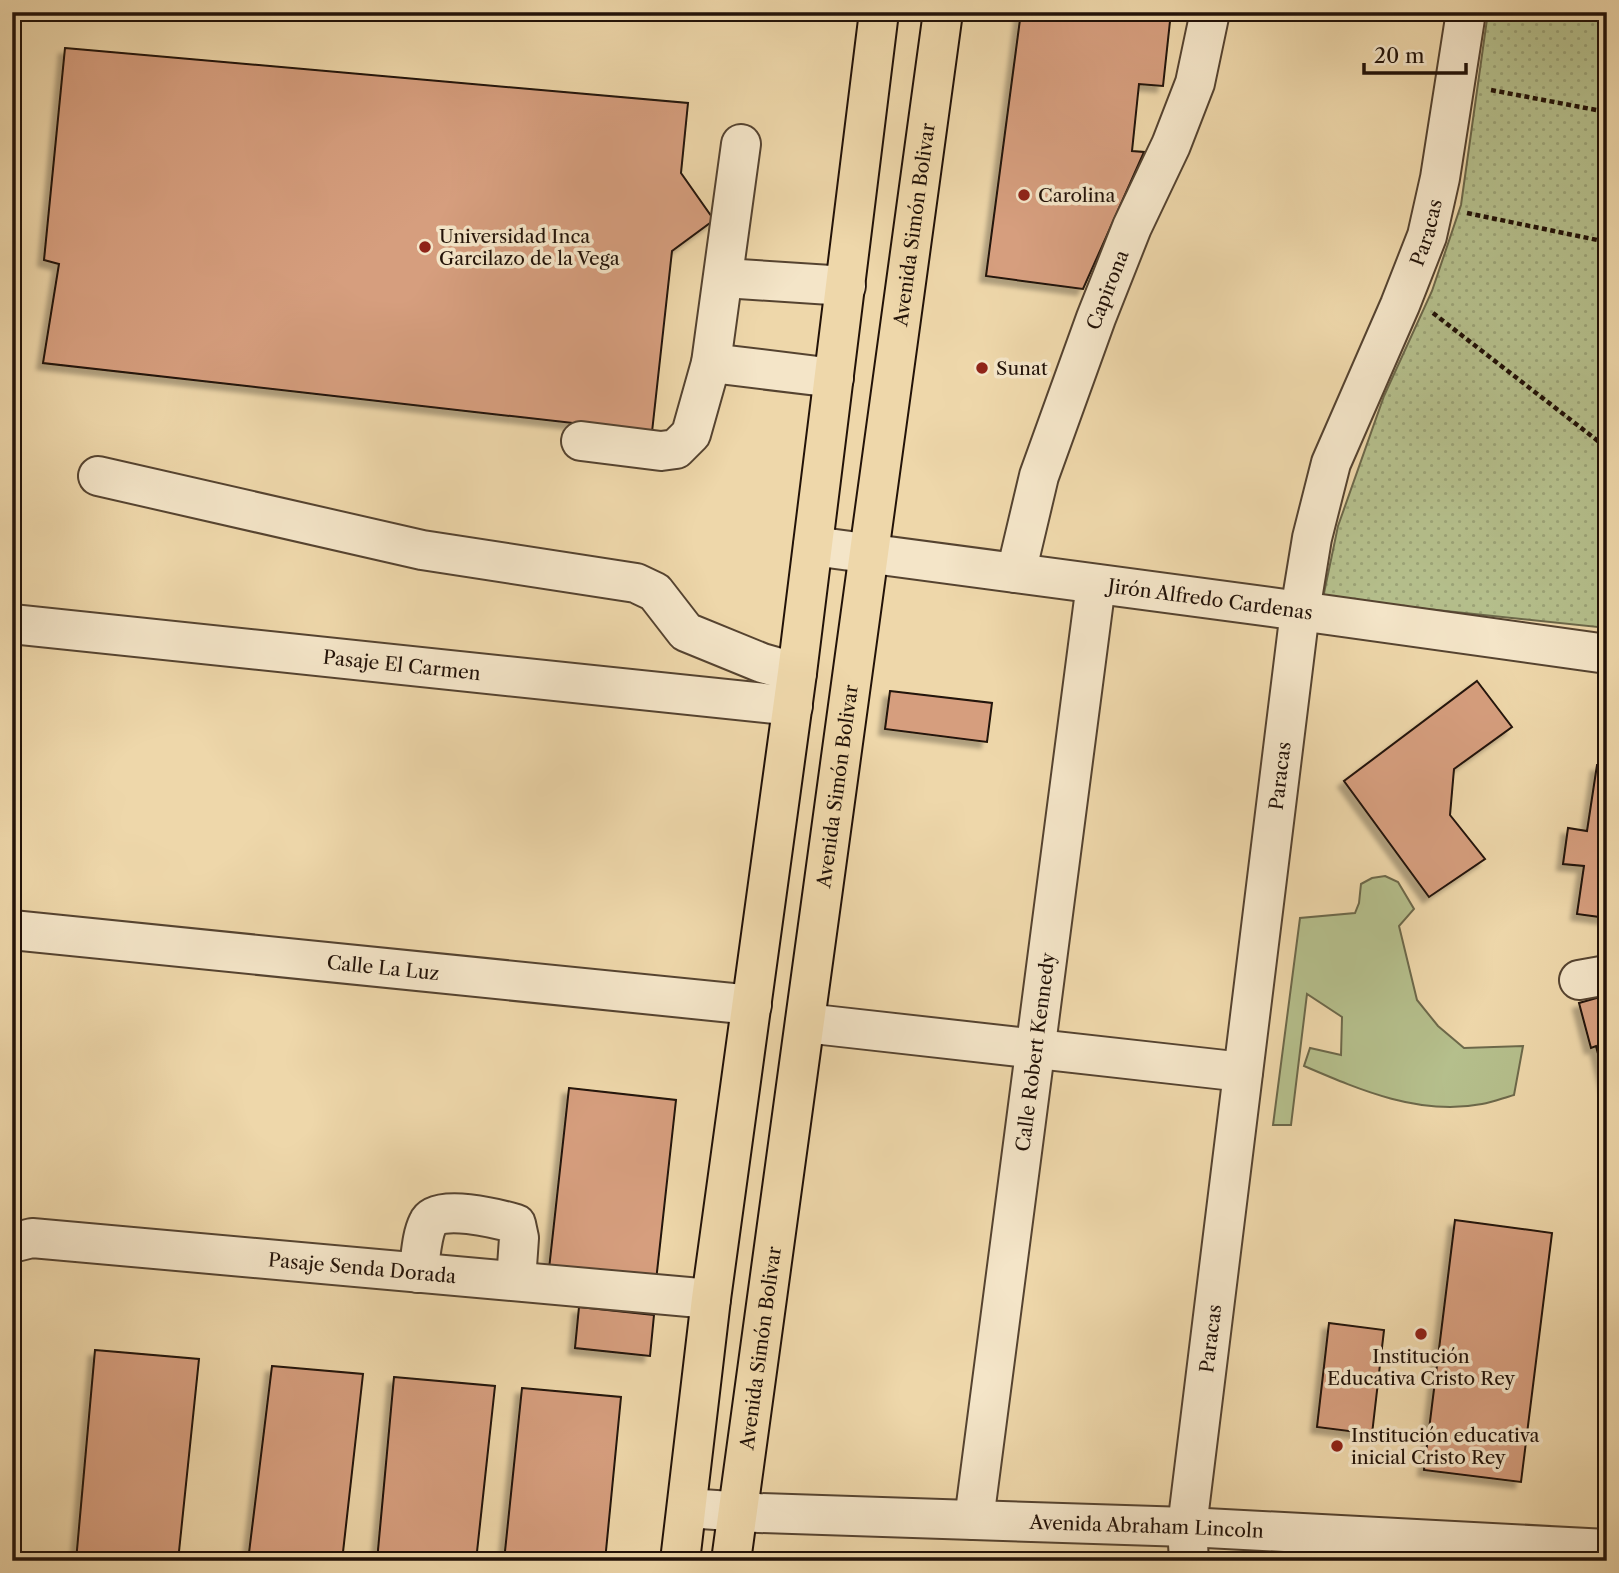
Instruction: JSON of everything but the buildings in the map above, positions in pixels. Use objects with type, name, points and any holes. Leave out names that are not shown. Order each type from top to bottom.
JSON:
[{"type":"main road","points":[[680,1561],[711,1299],[795,690],[879,12]]},
{"type":"main road","name":"Avenida Simón Bolivar","points":[[731,1561],[943,12]]},
{"type":"street","name":"Capirona","points":[[1016,573],[1039,475],[1132,227],[1171,145],[1195,83],[1210,12]]},
{"type":"street","name":"Paracas","points":[[1188,1544],[1243,1072],[1300,611],[1312,538],[1331,463],[1427,236],[1466,12]]},
{"type":"street","points":[[581,441],[661,451],[676,449],[691,434],[711,363],[741,144]]},
{"type":"street","points":[[724,278],[846,286]]},
{"type":"street","points":[[711,363],[834,378]]},
{"type":"street","points":[[98,476],[422,550],[636,583],[655,592],[685,632],[762,663],[795,690]]},
{"type":"street","name":"Jirón Alfredo Cardenas","points":[[813,547],[1607,654]]},
{"type":"street","name":"Calle Robert Kennedy","points":[[974,1520],[1096,584]]},
{"type":"street","name":"Pasaje El Carmen","points":[[12,624],[795,690]]},
{"type":"street","name":"Calle La Luz","points":[[12,930],[752,1006]]},
{"type":"street","points":[[805,1023],[1243,1072]]},
{"type":"street","points":[[418,1273],[428,1222],[436,1214],[448,1213],[516,1224],[519,1238],[516,1281]]},
{"type":"street","name":"Pasaje Senda Dorada","points":[[12,1243],[32,1238],[711,1299]]},
{"type":"street","name":"Avenida Abraham Lincoln","points":[[687,1508],[974,1520],[1188,1544],[1607,1549]]},
{"type":"path","points":[[1559,12],[1607,19]]},
{"type":"path","points":[[1455,83],[1607,112]]},
{"type":"path","points":[[1434,206],[1607,242]]},
{"type":"path","points":[[1405,292],[1607,448]]},
{"type":"green space","points":[[1488,12],[1607,12],[1607,628],[1323,598],[1338,526],[1384,396],[1432,291],[1461,205]]},
{"type":"green space","points":[[1385,876],[1398,882],[1414,909],[1399,926],[1417,1000],[1438,1026],[1464,1048],[1523,1046],[1514,1095],[1459,1107],[1413,1104],[1369,1092],[1304,1066],[1310,1048],[1341,1055],[1342,1017],[1307,994],[1291,1125],[1273,1125],[1300,918],[1355,913],[1361,884],[1372,878]]},
{"type":"place","name":"Carolina","points":[[1024,195]]},
{"type":"place","name":"Universidad Inca Garcilazo de la Vega","points":[[425,247]]},
{"type":"place","name":"Sunat","points":[[982,368]]},
{"type":"place","name":"Institución Educativa Cristo Rey","points":[[1421,1334]]},
{"type":"place","name":"Institución educativa inicial Cristo Rey","points":[[1337,1446]]}]
